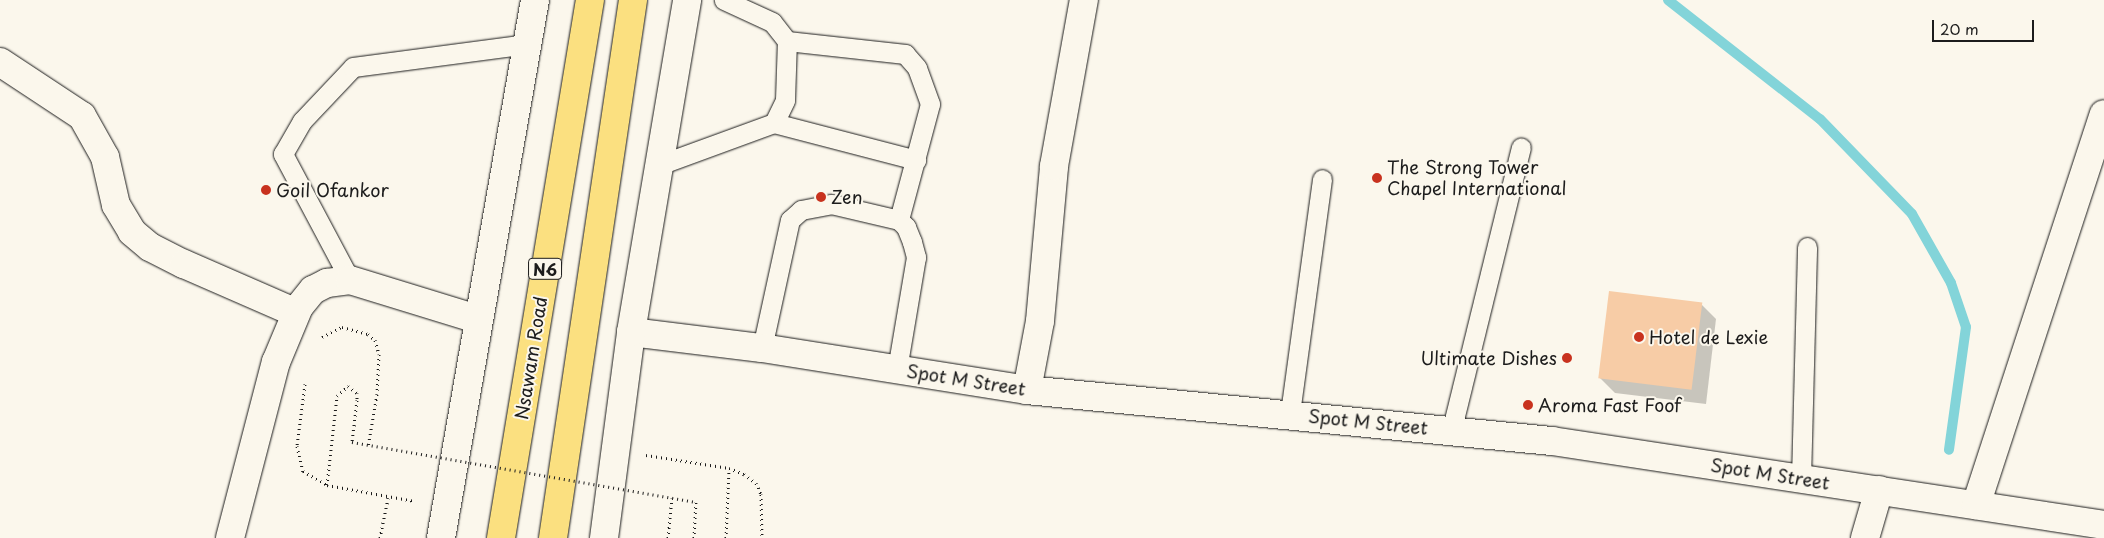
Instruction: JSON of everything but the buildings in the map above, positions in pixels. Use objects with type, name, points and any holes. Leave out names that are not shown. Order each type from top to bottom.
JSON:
[{"type":"highway","name":"Nsawam Road","points":[[501,538],[590,0]]},
{"type":"highway","points":[[553,538],[632,0]]},
{"type":"street","points":[[441,538],[477,320],[535,0]]},
{"type":"street","points":[[604,538],[631,332],[687,0]]},
{"type":"street","points":[[1027,390],[1040,321],[1054,166],[1084,0]]},
{"type":"street","points":[[0,62],[82,116],[105,157],[116,205],[132,232],[150,247],[184,264],[296,313]]},
{"type":"street","points":[[1976,505],[2104,114]]},
{"type":"street","points":[[230,538],[276,362],[296,313],[313,290],[327,283],[350,280],[477,320]]},
{"type":"street","name":"Spot M Street","points":[[631,332],[762,348],[1027,390],[1290,414],[1552,442],[2104,525]]},
{"type":"street","points":[[1865,538],[1879,490]]},
{"type":"lane","points":[[724,0],[772,22],[787,41],[785,100],[774,122]]},
{"type":"lane","points":[[787,41],[905,54],[917,68],[930,104],[898,220]]},
{"type":"lane","points":[[350,280],[283,154],[302,121],[353,67],[527,44]]},
{"type":"lane","points":[[658,165],[774,122],[916,160]]},
{"type":"lane","points":[[1451,432],[1521,147]]},
{"type":"lane","points":[[1290,414],[1322,179]]},
{"type":"lane","points":[[762,348],[790,220],[801,210],[831,204],[898,220],[906,227],[916,257],[897,369]]},
{"type":"lane","points":[[1801,478],[1806,247]]},
{"type":"path","points":[[319,338],[342,327],[368,334],[374,340],[378,354],[377,386],[368,447]]},
{"type":"path","points":[[306,379],[298,460],[310,478],[327,485],[388,498],[446,504]]},
{"type":"path","points":[[327,485],[337,396],[348,386],[357,393],[352,442],[368,447],[696,502],[694,538]]},
{"type":"path","points":[[615,450],[729,468],[756,483],[762,494],[762,538]]},
{"type":"path","points":[[726,538],[729,468]]},
{"type":"path","points":[[380,538],[388,498]]},
{"type":"path","points":[[668,538],[672,498]]},
{"type":"waterway","points":[[1668,0],[1820,119],[1912,214],[1951,283],[1966,327],[1949,450]]},
{"type":"place","name":"The Strong Tower Chapel International","points":[[1377,178]]},
{"type":"place","name":"Goil Ofankor","points":[[266,190]]},
{"type":"place","name":"Zen","points":[[821,197]]},
{"type":"place","name":"Hotel de Lexie","points":[[1639,337]]},
{"type":"place","name":"Ultimate Dishes","points":[[1567,358]]},
{"type":"place","name":"Aroma Fast Foof","points":[[1528,405]]}]
